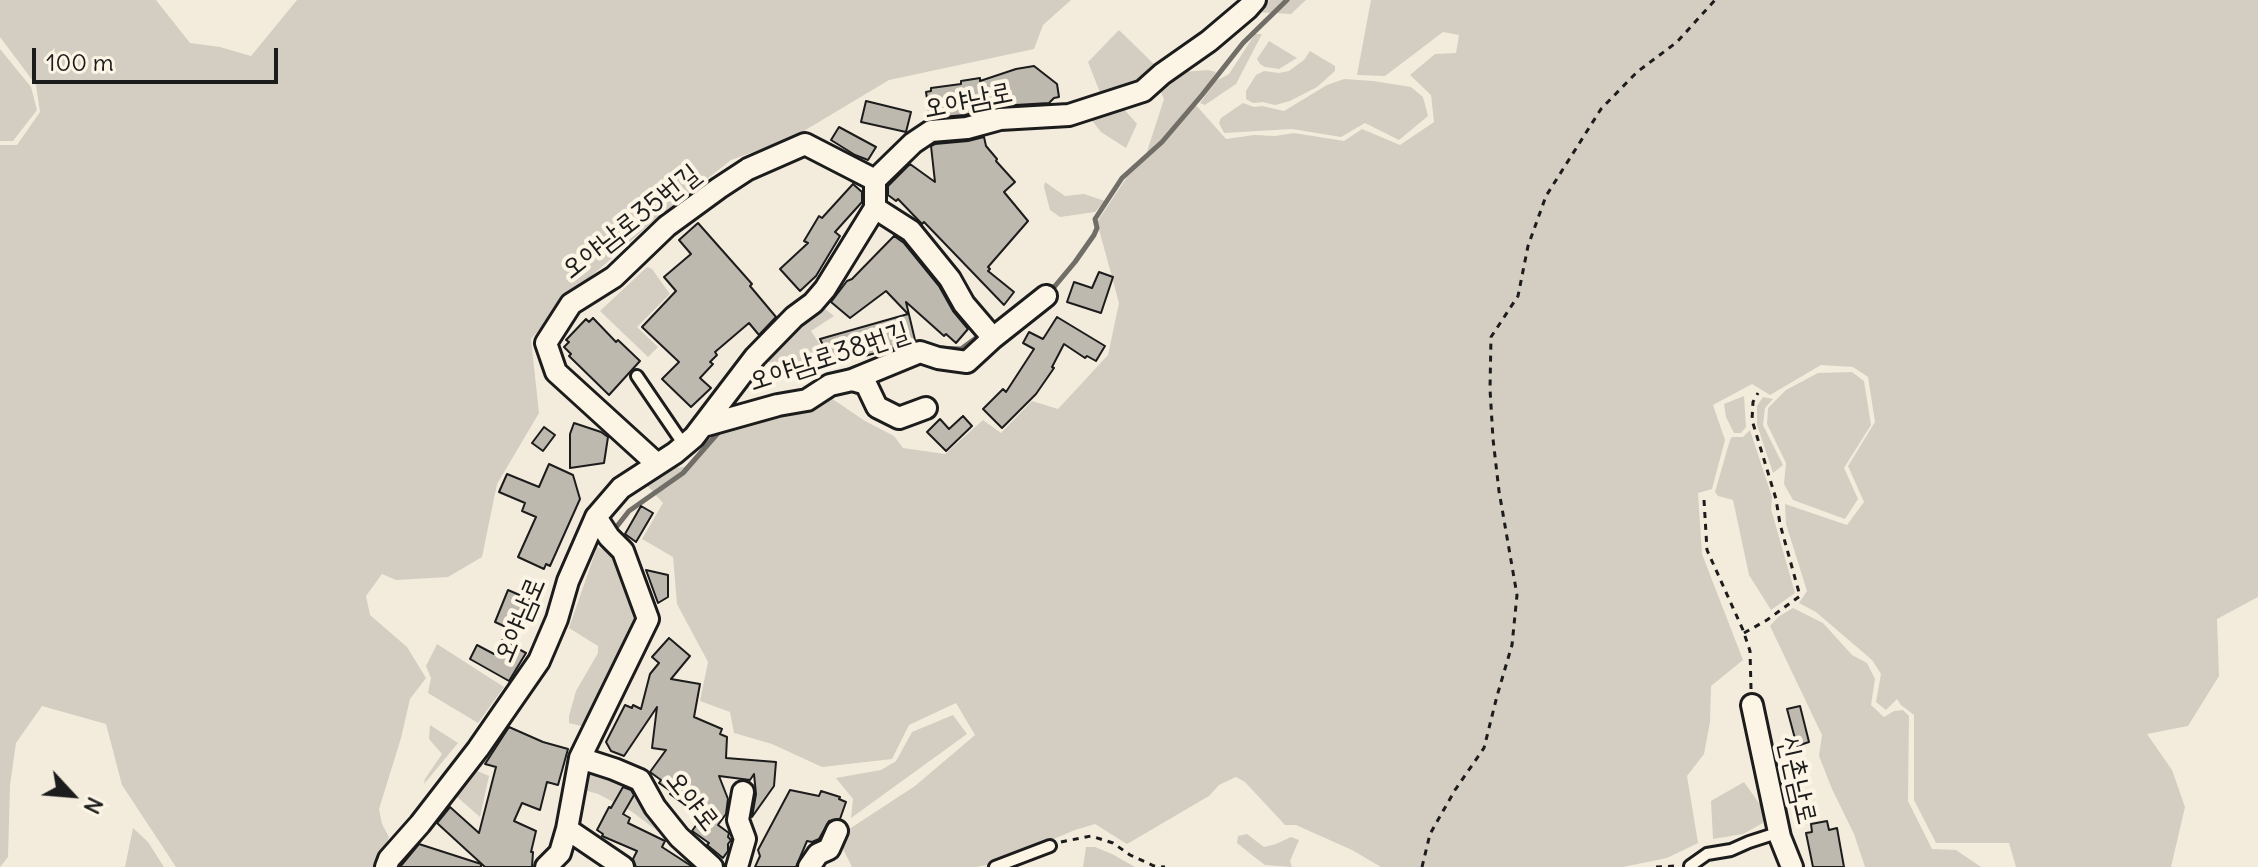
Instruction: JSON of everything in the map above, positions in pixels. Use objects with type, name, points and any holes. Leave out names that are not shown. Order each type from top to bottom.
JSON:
[{"type":"street","name":"오야남로","points":[[875,180],[913,143],[931,131],[967,128],[1000,119],[1069,115],[1143,91],[1209,41],[1255,0]]},
{"type":"street","name":"오야남로35번길","points":[[657,464],[556,372],[546,343],[571,304],[614,277],[667,226],[719,188],[748,169],[805,144],[875,180]]},
{"type":"street","points":[[875,180],[875,208],[911,231],[993,338]]},
{"type":"street","name":"오야남로","points":[[386,867],[389,859],[478,749],[539,661],[557,619],[568,581],[596,517],[621,488],[684,445],[703,426],[755,357],[825,289],[875,208]]},
{"type":"street","name":"오야남로38번길","points":[[703,426],[749,412],[807,400],[830,385],[852,380],[920,352],[967,362],[1046,296]]},
{"type":"street","points":[[852,380],[866,384],[877,407],[899,418],[926,408]]},
{"type":"street","points":[[546,867],[560,853],[580,758],[648,619],[623,551],[596,517]]},
{"type":"street","name":"신촌남로","points":[[1752,705],[1780,832],[1792,867]]},
{"type":"street","name":"오야로","points":[[580,758],[640,780],[655,807],[679,837],[711,867]]},
{"type":"street","name":"오야로","points":[[737,867],[745,839],[738,820],[743,792]]},
{"type":"street","points":[[567,829],[623,867]]},
{"type":"street","points":[[809,867],[818,854],[829,849],[837,831]]},
{"type":"lane","points":[[637,376],[684,445]]},
{"type":"lane","points":[[1690,866],[1707,854],[1731,850],[1780,832]]},
{"type":"lane","points":[[995,867],[1050,846]]},
{"type":"path","points":[[1422,867],[1430,834],[1484,748],[1512,645],[1517,595],[1493,439],[1491,337],[1518,296],[1528,246],[1546,196],[1601,109],[1637,72],[1677,42],[1715,0]]},
{"type":"path","points":[[1744,633],[1800,596],[1752,420],[1753,402],[1758,393]]},
{"type":"path","points":[[1704,500],[1707,550],[1750,651],[1752,705]]},
{"type":"path","points":[[1050,846],[1091,836],[1113,843],[1154,866],[1165,867]]},
{"type":"path","points":[[1656,867],[1690,866]]},
{"type":"shaded area","points":[[0,0],[156,0],[190,43],[251,56],[297,0],[1071,0],[1043,25],[1034,49],[889,80],[792,138],[731,160],[650,224],[568,297],[531,339],[539,413],[497,484],[482,557],[448,577],[396,580],[382,574],[366,596],[370,615],[407,647],[426,678],[410,699],[379,809],[389,837],[375,867],[176,867],[122,785],[106,724],[42,706],[16,743],[10,785],[8,857],[0,867],[0,145],[17,145],[40,112],[36,85],[0,37]]},
{"type":"shaded area","points":[[1269,0],[1306,0],[1291,14],[1255,12]]},
{"type":"shaded area","points":[[1371,0],[2258,0],[2258,597],[2217,619],[2219,676],[2188,726],[2147,734],[2172,770],[2185,807],[2171,867],[2016,867],[2009,843],[1936,843],[1914,800],[1914,715],[1897,699],[1886,710],[1876,702],[1881,674],[1872,660],[1816,612],[1799,603],[1807,591],[1786,524],[1785,504],[1847,525],[1864,502],[1848,466],[1875,422],[1868,377],[1853,367],[1821,365],[1770,395],[1752,384],[1713,405],[1725,440],[1712,489],[1698,493],[1702,554],[1743,660],[1711,686],[1710,722],[1704,754],[1687,776],[1698,843],[1667,858],[1623,867],[1381,867],[1296,825],[1285,825],[1245,782],[1236,777],[1127,844],[1095,824],[997,863],[976,867],[852,867],[837,837],[915,786],[975,735],[956,703],[909,725],[892,759],[822,767],[772,744],[734,733],[730,712],[700,701],[708,662],[677,604],[673,557],[642,539],[663,503],[644,482],[671,468],[684,467],[701,454],[724,428],[828,396],[894,436],[903,448],[945,454],[983,420],[1001,433],[1032,401],[1058,409],[1108,355],[1119,303],[1097,222],[1127,177],[1144,161],[1164,99],[1159,88],[1182,72],[1216,72],[1195,104],[1226,139],[1294,133],[1344,141],[1362,129],[1400,145],[1434,122],[1431,95],[1410,75],[1435,54],[1456,53],[1459,35],[1443,32],[1385,76],[1357,75]]},
{"type":"shaded area","points":[[1119,30],[1158,68],[1120,91],[1101,95],[1088,62]]},
{"type":"shaded area","points":[[1255,34],[1262,34],[1236,84],[1205,105],[1200,103],[1216,81],[1229,74]]},
{"type":"shaded area","points":[[1269,41],[1297,58],[1279,69],[1260,64],[1257,59]]},
{"type":"shaded area","points":[[0,49],[31,87],[37,110],[13,141],[0,141]]},
{"type":"shaded area","points":[[1310,51],[1335,66],[1335,71],[1317,87],[1275,105],[1253,103],[1246,99],[1246,91],[1256,75],[1264,71],[1289,71]]},
{"type":"shaded area","points":[[1344,79],[1411,87],[1423,97],[1428,116],[1399,140],[1365,123],[1341,137],[1292,129],[1224,133],[1219,123],[1221,118],[1243,103],[1284,111],[1327,85]]},
{"type":"shaded area","points":[[1123,108],[1137,124],[1126,148],[1101,132],[1090,118]]},
{"type":"shaded area","points":[[1045,182],[1065,196],[1084,194],[1105,201],[1095,212],[1060,217],[1050,210]]},
{"type":"shaded area","points":[[647,267],[652,269],[670,294],[637,327],[658,347],[648,357],[600,311]]},
{"type":"shaded area","points":[[820,305],[834,316],[811,331],[826,354],[826,361],[811,355],[804,368],[822,375],[813,377],[775,366],[765,359]]},
{"type":"shaded area","points":[[1852,372],[1864,381],[1871,425],[1844,468],[1858,499],[1845,519],[1793,500],[1784,484],[1786,463],[1767,424],[1768,408],[1786,390],[1818,373]]},
{"type":"shaded area","points":[[1744,396],[1746,427],[1741,433],[1734,433],[1724,404]]},
{"type":"shaded area","points":[[1763,397],[1773,399],[1765,408],[1763,425],[1783,465],[1773,473],[1757,425],[1757,406]]},
{"type":"shaded area","points":[[1750,430],[1772,497],[1771,509],[1795,593],[1771,610],[1749,575],[1733,500],[1718,496],[1715,492],[1730,440],[1732,437],[1743,437]]},
{"type":"shaded area","points":[[597,547],[611,552],[621,569],[637,615],[636,625],[585,727],[569,723],[569,716],[576,691],[598,653],[598,646],[569,628]]},
{"type":"shaded area","points":[[1793,608],[1823,623],[1852,655],[1867,663],[1875,679],[1871,705],[1884,717],[1903,710],[1909,716],[1908,801],[1932,849],[1956,850],[1981,867],[1865,867],[1854,834],[1819,756],[1822,735],[1770,626]]},
{"type":"shaded area","points":[[437,644],[504,687],[478,723],[428,693],[431,678],[426,666]]},
{"type":"shaded area","points":[[953,715],[967,734],[851,818],[853,799],[836,778],[881,770],[896,761],[912,732]]},
{"type":"shaded area","points":[[430,725],[458,743],[424,784],[442,754],[429,739]]},
{"type":"shaded area","points":[[475,770],[489,776],[480,817],[456,796]]},
{"type":"shaded area","points":[[587,771],[633,782],[672,842],[631,811],[584,790]]},
{"type":"shaded area","points":[[1744,782],[1766,813],[1763,823],[1743,834],[1713,839],[1711,801]]},
{"type":"shaded area","points":[[133,828],[148,842],[164,867],[125,867]]},
{"type":"shaded area","points":[[1247,834],[1264,847],[1291,837],[1299,840],[1290,861],[1292,867],[1265,865],[1237,843],[1238,836]]},
{"type":"shaded area","points":[[1086,847],[1095,847],[1135,867],[1083,867]]},
{"type":"building","points":[[1034,66],[1057,84],[1059,97],[1049,103],[999,106],[965,115],[930,118],[926,92],[931,88],[980,78],[980,81]]},
{"type":"building","points":[[866,101],[911,112],[906,132],[861,122]]},
{"type":"building","points":[[839,127],[876,147],[868,160],[831,140]]},
{"type":"building","points":[[984,137],[996,161],[1015,182],[1004,192],[1028,221],[988,267],[988,271],[1014,292],[1004,305],[924,222],[922,224],[898,199],[896,201],[888,195],[888,186],[910,164],[935,182],[931,146]]},
{"type":"building","points":[[853,184],[862,192],[862,202],[835,232],[840,236],[816,276],[800,291],[780,269],[808,243],[804,241],[819,216],[822,218]]},
{"type":"building","points":[[698,223],[752,284],[750,286],[776,317],[759,335],[749,323],[715,352],[717,355],[710,362],[713,364],[700,378],[711,388],[691,407],[662,379],[679,362],[642,327],[676,291],[664,277],[691,254],[679,240]]},
{"type":"building","points":[[894,236],[904,243],[939,286],[968,329],[956,343],[906,302],[915,340],[861,357],[860,352],[831,361],[820,339],[908,314],[886,291],[850,318],[831,302],[847,281]]},
{"type":"building","points":[[1099,272],[1113,277],[1101,313],[1067,302],[1074,282],[1092,288]]},
{"type":"building","points":[[1057,317],[1105,346],[1096,361],[1087,356],[1085,358],[1064,344],[1054,368],[1036,394],[1002,428],[983,409],[1003,389],[1006,392],[1034,349],[1023,343],[1029,332],[1043,339]]},
{"type":"building","points":[[593,318],[640,361],[609,395],[569,356],[571,354],[564,347],[569,342],[566,340],[586,319],[589,322]]},
{"type":"building","points":[[963,416],[972,426],[946,451],[927,432],[940,419],[949,429]]},
{"type":"building","points":[[574,423],[608,437],[604,463],[570,468],[570,434]]},
{"type":"building","points":[[544,427],[555,435],[543,451],[532,443]]},
{"type":"building","points":[[549,464],[573,475],[580,499],[550,566],[546,564],[544,569],[518,557],[536,517],[522,511],[525,503],[499,492],[507,474],[539,487]]},
{"type":"building","points":[[641,506],[653,513],[636,542],[625,534]]},
{"type":"building","points":[[646,570],[668,575],[668,597],[658,603]]},
{"type":"building","points":[[508,590],[531,600],[517,632],[495,622]]},
{"type":"building","points":[[669,638],[690,656],[671,679],[700,684],[694,717],[722,729],[720,734],[727,737],[726,758],[776,762],[774,786],[752,817],[756,794],[754,774],[750,780],[719,776],[728,799],[726,814],[718,825],[729,833],[731,840],[723,858],[692,831],[702,817],[670,794],[672,792],[650,772],[666,750],[652,748],[657,707],[624,756],[611,751],[606,742],[625,705],[641,709],[650,674],[659,663],[652,657]]},
{"type":"building","points":[[502,640],[526,653],[509,681],[470,659],[477,645],[494,654]]},
{"type":"building","points":[[1800,706],[1809,742],[1797,746],[1787,709]]},
{"type":"building","points":[[509,727],[568,749],[558,785],[547,782],[540,810],[522,803],[514,821],[536,831],[531,852],[532,867],[485,867],[437,823],[450,807],[479,833],[496,767],[485,764]]},
{"type":"building","points":[[623,787],[634,795],[623,814],[630,818],[628,823],[665,841],[662,847],[693,867],[636,867],[633,859],[637,851],[602,836],[597,830]]},
{"type":"building","points":[[790,790],[819,796],[821,791],[840,797],[846,802],[840,819],[829,821],[819,839],[807,841],[796,867],[755,867],[760,856],[758,850]]},
{"type":"building","points":[[1827,821],[1829,830],[1837,828],[1844,867],[1813,867],[1806,833],[1812,832],[1811,824]]},
{"type":"building","points":[[419,844],[481,864],[481,867],[400,867]]},
{"type":"waterway","points":[[1046,290],[1055,286],[1094,235],[1097,228],[1095,219],[1122,178],[1162,142],[1243,43],[1287,0]]},
{"type":"waterway","points":[[936,348],[961,349],[976,338]]},
{"type":"waterway","points":[[838,374],[856,367]]},
{"type":"waterway","points":[[614,530],[629,511],[683,473],[718,433]]}]
